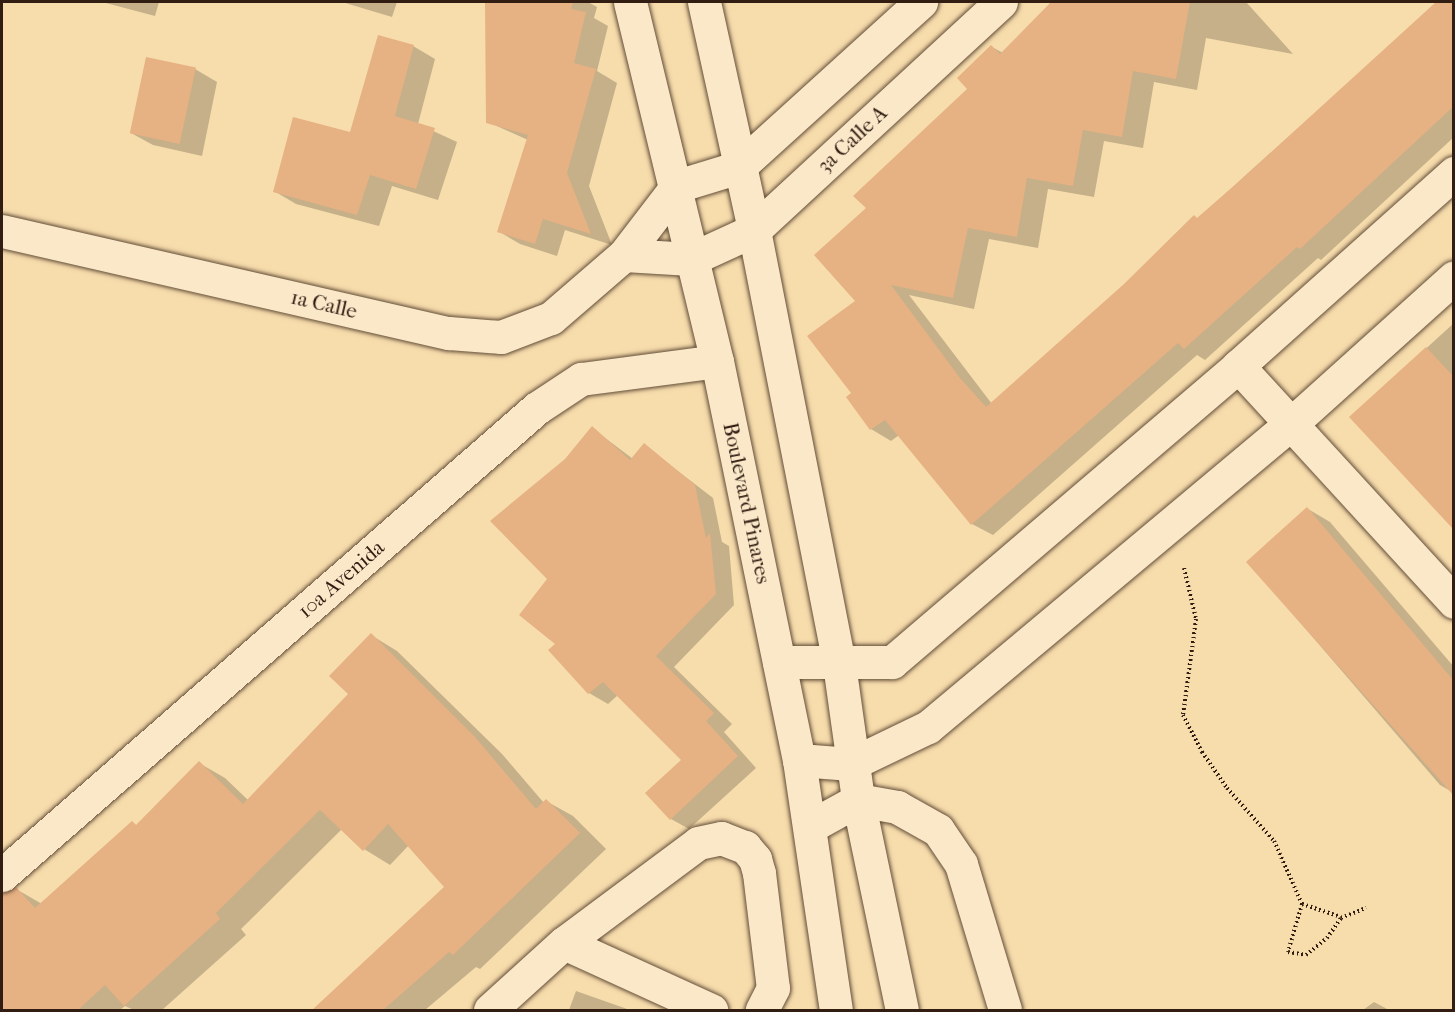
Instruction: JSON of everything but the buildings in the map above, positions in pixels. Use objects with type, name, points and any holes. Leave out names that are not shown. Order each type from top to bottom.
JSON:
[{"type":"street","name":"Boulevard Pinares","points":[[630,2],[677,186],[691,259],[717,361],[779,662],[811,826],[836,1011]]},
{"type":"street","points":[[704,2],[754,230],[839,664],[851,764],[902,1011]]},
{"type":"street","points":[[677,186],[739,167],[921,2]]},
{"type":"street","name":"3a Calle A","points":[[691,259],[754,230],[1001,2]]},
{"type":"street","points":[[779,662],[892,663],[1238,366],[1454,173]]},
{"type":"street","name":"1a Calle","points":[[2,231],[475,337],[501,337],[551,318],[624,255],[677,186]]},
{"type":"street","points":[[624,255],[691,259]]},
{"type":"street","points":[[799,760],[851,764],[928,727],[1291,424],[1454,277]]},
{"type":"street","name":"10a Avenida","points":[[2,875],[537,408],[581,379],[717,361]]},
{"type":"street","points":[[1238,366],[1454,602]]},
{"type":"street","points":[[811,826],[858,800],[897,807],[938,830],[961,864],[1005,1011]]},
{"type":"street","points":[[490,1011],[564,943],[698,843],[709,838],[733,840],[755,859],[759,873],[773,988],[762,1011]]},
{"type":"street","points":[[564,943],[711,1011]]},
{"type":"path","points":[[1161,532],[1180,556],[1190,584],[1196,619],[1183,715],[1202,752],[1227,788],[1274,841],[1302,904],[1288,952],[1306,955],[1327,938],[1341,918],[1366,908]]},
{"type":"path","points":[[1302,904],[1341,918]]}]
